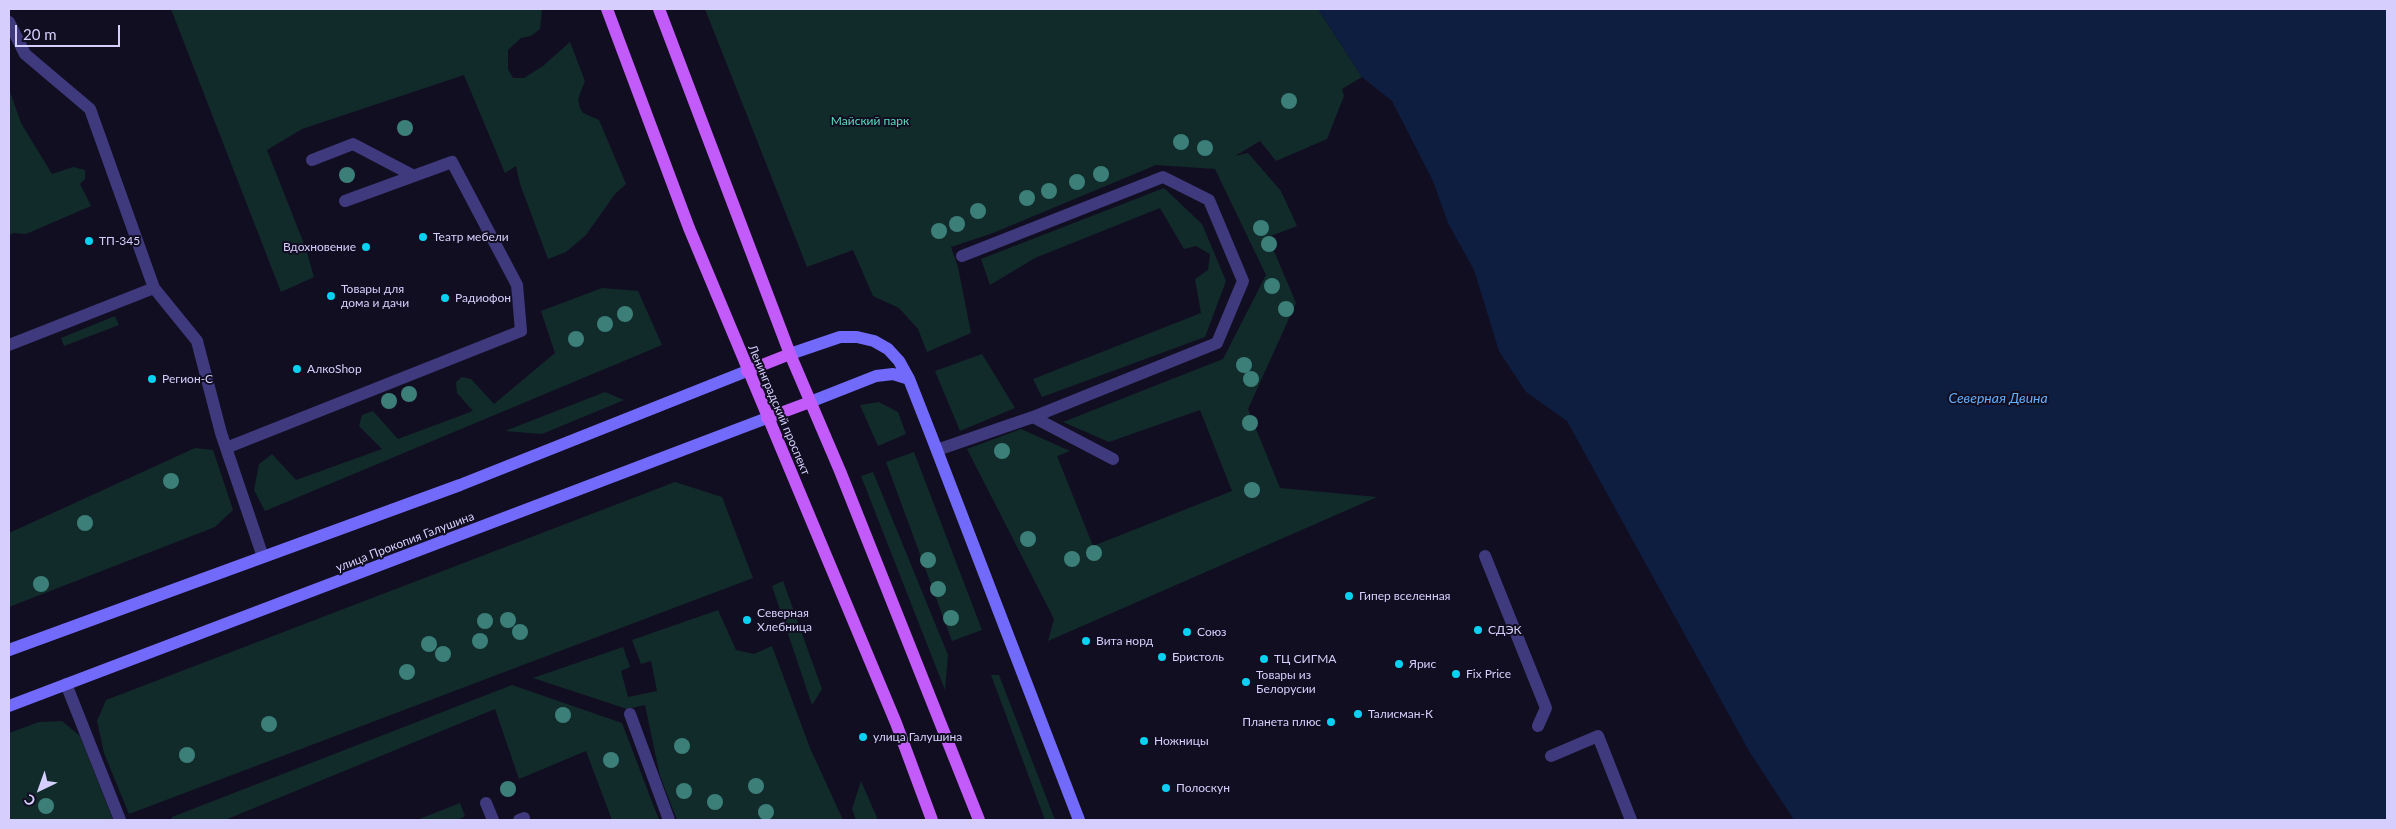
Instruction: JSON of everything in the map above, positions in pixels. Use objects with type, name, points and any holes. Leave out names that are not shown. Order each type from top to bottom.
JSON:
[{"type":"main road","name":"Ленинградский проспект","points":[[608,9],[689,228],[896,723],[932,820]]},
{"type":"main road","points":[[659,9],[790,354],[840,471],[979,820]]},
{"type":"main road","points":[[9,650],[460,485],[790,354],[840,337],[857,337],[874,341],[888,349],[899,361],[909,379],[1079,820]]},
{"type":"main road","points":[[810,402],[876,376],[892,374],[909,379]]},
{"type":"main road","name":"улица Прокопия Галушина","points":[[9,706],[810,402]]},
{"type":"lane","points":[[9,22],[25,54],[90,109],[154,288],[197,341],[226,448],[263,556]]},
{"type":"lane","points":[[312,160],[353,144],[414,176]]},
{"type":"lane","points":[[226,448],[521,331],[516,285],[452,162],[345,201]]},
{"type":"lane","points":[[937,450],[1033,417],[1217,343],[1243,281],[1209,200],[1163,177],[962,256]]},
{"type":"lane","points":[[9,345],[154,288]]},
{"type":"lane","points":[[1033,417],[1114,459]]},
{"type":"lane","points":[[1485,556],[1546,708],[1538,726]]},
{"type":"lane","points":[[66,684],[120,820]]},
{"type":"lane","points":[[630,714],[669,820]]},
{"type":"lane","points":[[1550,756],[1598,736],[1631,820]]},
{"type":"lane","points":[[486,803],[493,820]]},
{"type":"green space","points":[[171,9],[542,9],[540,29],[531,36],[521,38],[508,50],[508,69],[513,78],[524,78],[543,66],[570,42],[585,81],[578,99],[580,108],[583,113],[599,120],[626,184],[615,194],[586,235],[566,252],[548,259],[520,184],[516,166],[505,173],[464,75],[302,129],[267,150],[306,249],[314,277],[281,292]]},
{"type":"green space","name":"Майский парк","points":[[705,9],[1318,9],[1362,77],[1342,89],[1344,96],[1327,139],[1276,161],[1260,141],[1235,156],[1248,153],[1281,191],[1297,226],[1268,237],[1296,303],[1248,409],[1280,488],[1377,497],[1048,641],[1054,619],[967,449],[1021,429],[1070,451],[1057,456],[1093,546],[1232,491],[1200,410],[1109,442],[1063,422],[1223,359],[1266,275],[1215,169],[1156,165],[993,233],[951,247],[958,267],[971,333],[927,352],[918,329],[899,308],[873,296],[853,250],[807,267]]},
{"type":"green space","points":[[9,89],[21,123],[52,174],[73,167],[85,170],[85,179],[80,184],[91,206],[26,234],[14,233],[9,235]]},
{"type":"green space","points":[[1164,188],[1202,224],[1226,281],[1205,337],[1042,397],[1033,379],[1201,313],[1195,279],[1208,270],[1210,254],[1196,246],[1184,249],[1160,208],[1035,258],[990,285],[981,259]]},
{"type":"green space","points":[[602,288],[638,291],[662,345],[265,511],[254,490],[259,464],[272,454],[296,480],[382,449],[359,426],[362,415],[373,411],[398,439],[473,411],[457,393],[456,382],[462,377],[471,379],[494,404],[555,353],[541,311]]},
{"type":"green space","points":[[115,316],[119,325],[64,346],[61,338]]},
{"type":"green space","points":[[982,354],[1015,408],[960,431],[935,371]]},
{"type":"green space","points":[[605,392],[624,400],[542,434],[505,431]]},
{"type":"green space","points":[[879,402],[898,412],[906,434],[878,446],[860,405]]},
{"type":"green space","points":[[195,448],[213,450],[233,510],[215,527],[9,607],[9,533]]},
{"type":"green space","points":[[914,452],[982,630],[952,641],[886,462]]},
{"type":"green space","points":[[873,472],[948,655],[945,690],[861,476]]},
{"type":"green space","points":[[675,482],[722,497],[753,578],[129,814],[104,753],[97,721],[106,700]]},
{"type":"green space","points":[[783,581],[822,689],[812,705],[772,586]]},
{"type":"green space","points":[[718,610],[736,650],[754,654],[772,646],[810,748],[843,820],[677,820],[660,776],[645,705],[627,709],[533,678],[623,647],[630,667],[621,671],[628,697],[657,691],[651,661],[641,664],[632,640]]},
{"type":"green space","points":[[991,675],[999,675],[1055,820],[1045,820]]},
{"type":"green space","points":[[512,685],[622,723],[659,820],[612,820],[586,751],[519,779],[495,709],[225,820],[171,820],[172,817]]},
{"type":"green space","points":[[62,721],[80,736],[113,820],[9,820],[9,733],[39,722]]},
{"type":"green space","points":[[861,781],[878,820],[856,820],[852,809]]},
{"type":"green space","points":[[460,803],[465,816],[462,818],[456,820],[417,820]]},
{"type":"water","name":"Северная Двина","points":[[1318,9],[2387,9],[2387,820],[1794,820],[1749,751],[1567,421],[1526,392],[1499,351],[1474,270],[1448,223],[1433,181],[1392,101],[1362,77]]},
{"type":"place","name":"Театр мебели","points":[[423,237]]},
{"type":"place","name":"ТП-345","points":[[89,241]]},
{"type":"place","name":"Вдохновение","points":[[366,247]]},
{"type":"place","name":"Товары для дома и дачи","points":[[331,296]]},
{"type":"place","name":"Радиофон","points":[[445,298]]},
{"type":"place","name":"АлкоShop","points":[[297,369]]},
{"type":"place","name":"Регион-С","points":[[152,379]]},
{"type":"place","name":"Гипер вселенная","points":[[1349,596]]},
{"type":"place","name":"Северная Хлебница","points":[[747,620]]},
{"type":"place","name":"СДЭК","points":[[1478,630]]},
{"type":"place","name":"Союз","points":[[1187,632]]},
{"type":"place","name":"Вита норд","points":[[1086,641]]},
{"type":"place","name":"Бристоль","points":[[1162,657]]},
{"type":"place","name":"ТЦ СИГМА","points":[[1264,659]]},
{"type":"place","name":"Ярис","points":[[1399,664]]},
{"type":"place","name":"Fix Price","points":[[1456,674]]},
{"type":"place","name":"Товары из Белорусии","points":[[1246,682]]},
{"type":"place","name":"Талисман-К","points":[[1358,714]]},
{"type":"place","name":"Планета плюс","points":[[1331,722]]},
{"type":"place","name":"улица Галушина","points":[[863,737]]},
{"type":"place","name":"Ножницы","points":[[1144,741]]},
{"type":"place","name":"Полоскун","points":[[1166,788]]}]
